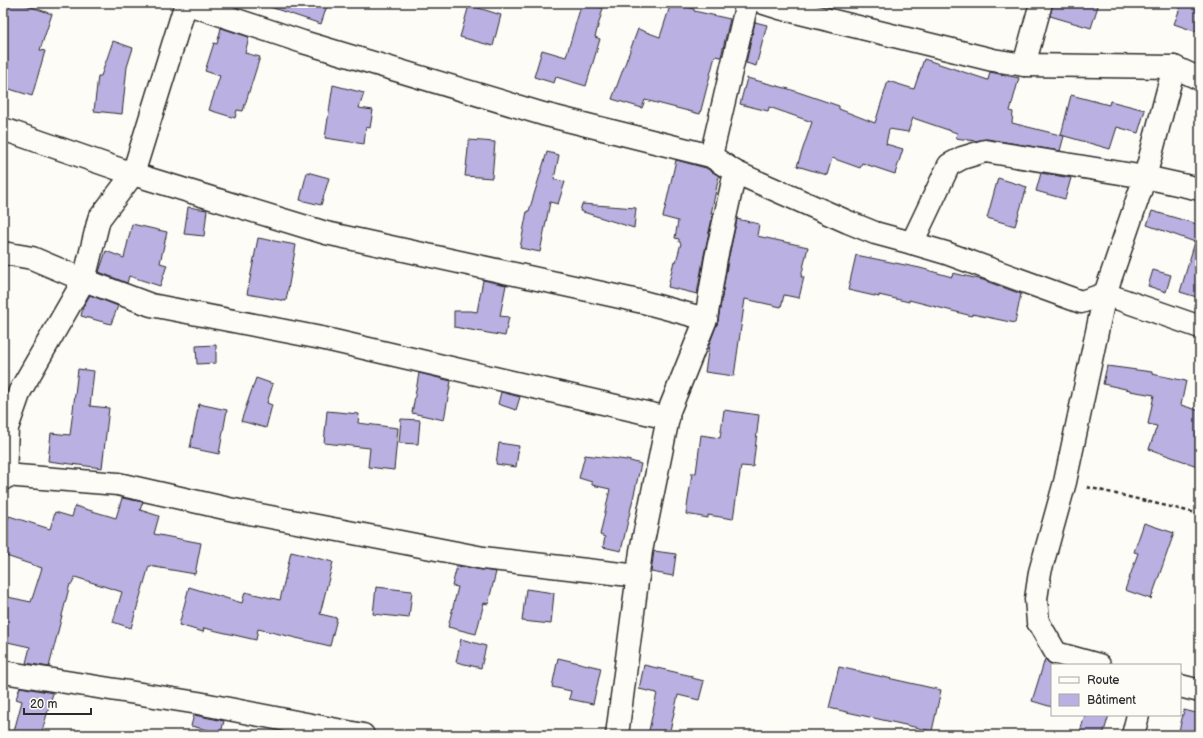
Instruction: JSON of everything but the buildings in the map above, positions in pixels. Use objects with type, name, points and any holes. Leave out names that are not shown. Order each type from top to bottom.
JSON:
[{"type":"street","points":[[638,576],[482,558],[229,509],[118,484],[4,477],[6,428],[12,388],[84,280],[99,219],[133,174],[185,3],[303,42],[543,114],[711,156],[735,172],[875,233],[946,253],[1081,302],[1105,294],[1200,327]]},
{"type":"street","points":[[711,156],[747,3]]},
{"type":"street","points":[[764,3],[993,60],[1024,65],[1174,67],[1200,79]]},
{"type":"street","points":[[1024,65],[1041,3]]},
{"type":"street","points":[[1095,664],[1056,653],[1038,622],[1036,599],[1040,572],[1065,482],[1105,294],[1145,177],[1174,67]]},
{"type":"street","points":[[3,129],[133,174],[326,233],[643,302],[706,319]]},
{"type":"street","points":[[912,243],[949,165],[962,158],[985,151],[1145,177],[1200,189]]},
{"type":"street","points":[[617,735],[641,551],[669,411],[706,319],[716,258],[735,172]]},
{"type":"street","points":[[3,253],[32,258],[84,280],[151,305],[321,338],[668,418]]},
{"type":"street","points":[[3,672],[198,703],[363,735]]},
{"type":"street","points":[[1181,686],[1200,691]]},
{"type":"street","points":[[1133,735],[1138,716]]},
{"type":"path","points":[[1065,482],[1200,514]]}]
